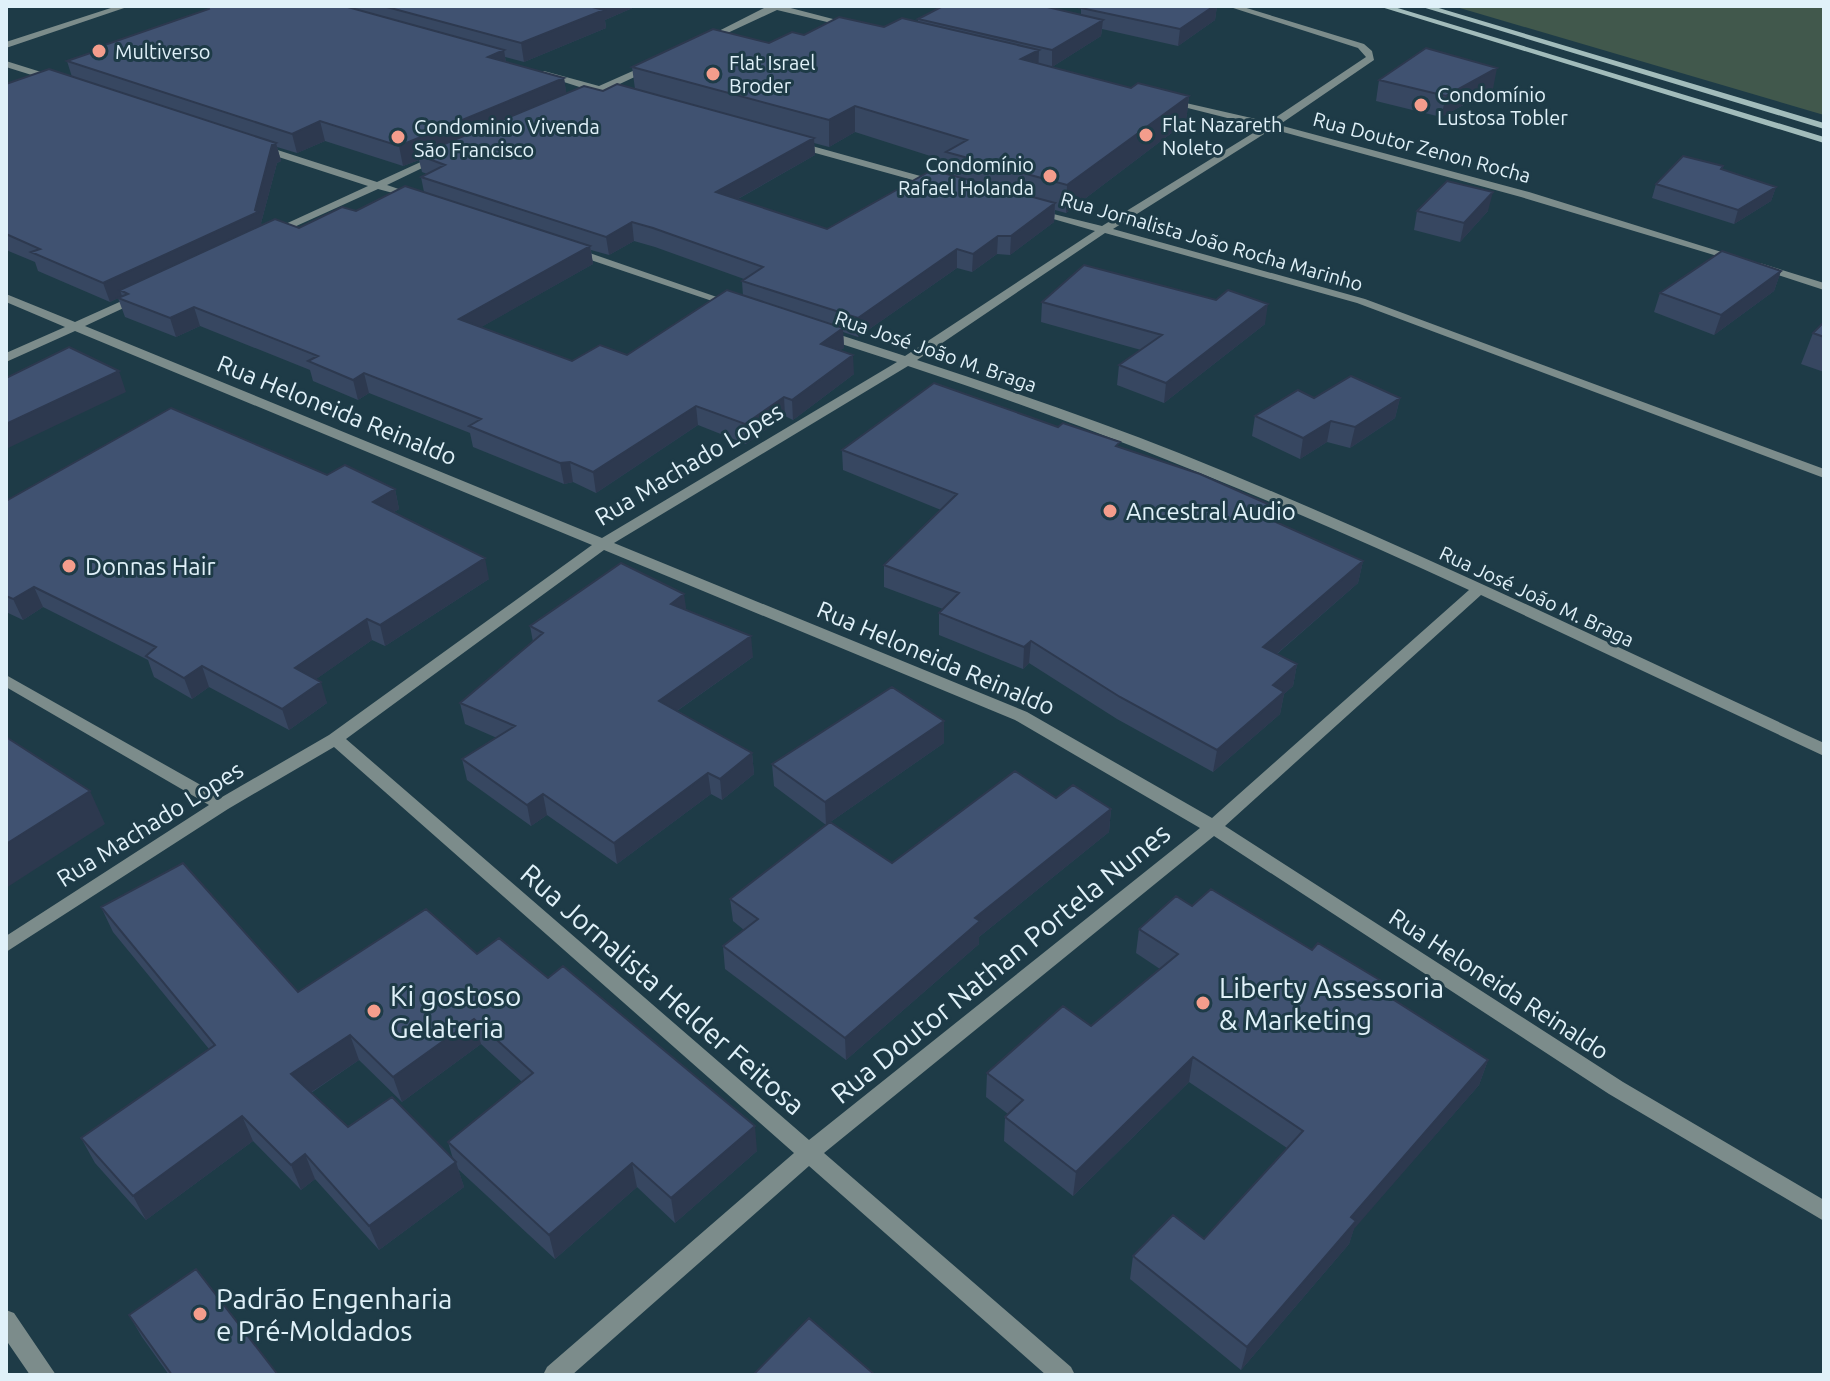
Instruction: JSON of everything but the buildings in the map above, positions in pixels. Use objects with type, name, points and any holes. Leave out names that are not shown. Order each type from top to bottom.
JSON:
[{"type":"main road","points":[[1382,6],[1824,140]]},
{"type":"main road","points":[[1423,6],[1824,126]]},
{"type":"street","points":[[6,45],[126,6]]},
{"type":"street","points":[[695,45],[775,6],[864,28]]},
{"type":"street","name":"Rua Machado Lopes","points":[[6,945],[222,805],[335,739],[601,545],[907,361],[1103,230],[1272,125],[1371,58],[1361,46],[1231,6]]},
{"type":"street","points":[[587,95],[668,58]]},
{"type":"street","points":[[6,64],[65,83]]},
{"type":"street","points":[[525,68],[631,98]]},
{"type":"street","name":"Rua Doutor Zenon Rocha","points":[[1150,96],[1272,125],[1578,208],[1824,287]]},
{"type":"street","points":[[783,140],[951,187]]},
{"type":"street","points":[[242,141],[435,205]]},
{"type":"street","points":[[260,239],[447,154]]},
{"type":"street","name":"Rua Jornalista João Rocha Marinho","points":[[1027,209],[1361,301],[1824,474]]},
{"type":"street","points":[[555,244],[745,308]]},
{"type":"street","points":[[6,358],[145,294]]},
{"type":"street","name":"Rua Heloneida Reinaldo","points":[[6,298],[1021,716],[1213,827],[1616,1088],[1824,1211]]},
{"type":"street","name":"Rua José João M. Braga","points":[[804,328],[907,361],[1172,456],[1478,590],[1824,750]]},
{"type":"street","name":"Rua Doutor Nathan Portela Nunes","points":[[555,1375],[808,1154],[1213,827],[1478,590]]},
{"type":"street","points":[[6,680],[222,805]]},
{"type":"street","name":"Rua Jornalista Helder Feitosa","points":[[335,739],[1063,1375]]},
{"type":"street","points":[[6,1321],[44,1375]]},
{"type":"green space","points":[[1453,6],[1824,6],[1824,115]]},
{"type":"place","name":"Multiverso","points":[[99,51]]},
{"type":"place","name":"Flat Israel Broder","points":[[713,74]]},
{"type":"place","name":"Condomínio Lustosa Tobler","points":[[1421,105]]},
{"type":"place","name":"Flat Nazareth Noleto","points":[[1146,135]]},
{"type":"place","name":"Condominio Vivenda São Francisco","points":[[398,137]]},
{"type":"place","name":"Condomínio Rafael Holanda","points":[[1050,176]]},
{"type":"place","name":"Ancestral Audio","points":[[1110,511]]},
{"type":"place","name":"Donnas Hair","points":[[69,566]]},
{"type":"place","name":"Liberty Assessoria & Marketing","points":[[1203,1003]]},
{"type":"place","name":"Ki gostoso Gelateria","points":[[374,1011]]},
{"type":"place","name":"Padrão Engenharia e Pré-Moldados","points":[[200,1314]]}]
